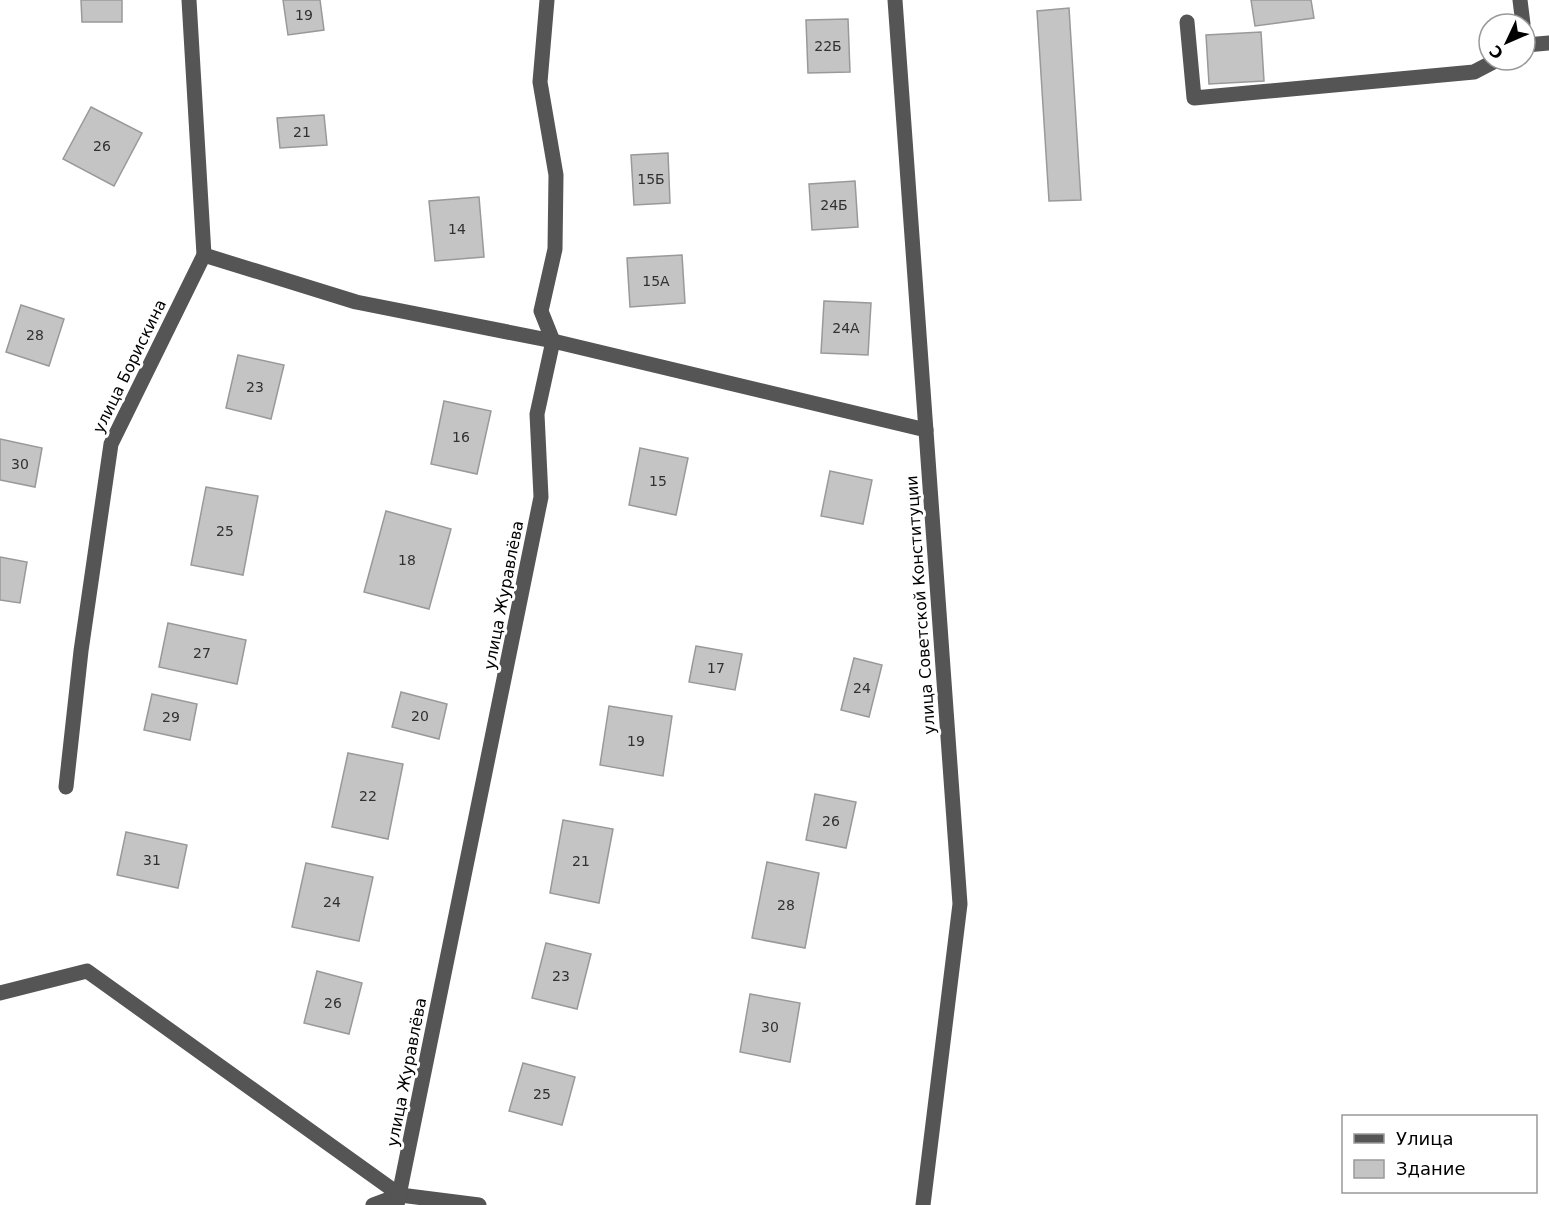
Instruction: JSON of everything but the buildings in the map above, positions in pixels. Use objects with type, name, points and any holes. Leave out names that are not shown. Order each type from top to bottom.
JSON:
[{"type":"street","name":"улица Борискина","points":[[66,787],[81,651],[111,444],[204,255],[189,0]]},
{"type":"street","points":[[547,0],[540,82],[556,175],[555,249],[541,311],[553,341]]},
{"type":"street","name":"улица Советской Конституции","points":[[895,0],[960,904],[923,1205]]},
{"type":"street","points":[[1187,22],[1194,98],[1477,70]]},
{"type":"street","points":[[204,255],[356,302],[553,341],[926,430]]},
{"type":"street","name":"улица Журавлёва","points":[[399,1200],[541,496],[537,414],[553,341]]},
{"type":"street","points":[[0,993],[87,971],[399,1200]]},
{"type":"street","points":[[374,1205],[399,1200],[479,1205]]}]
